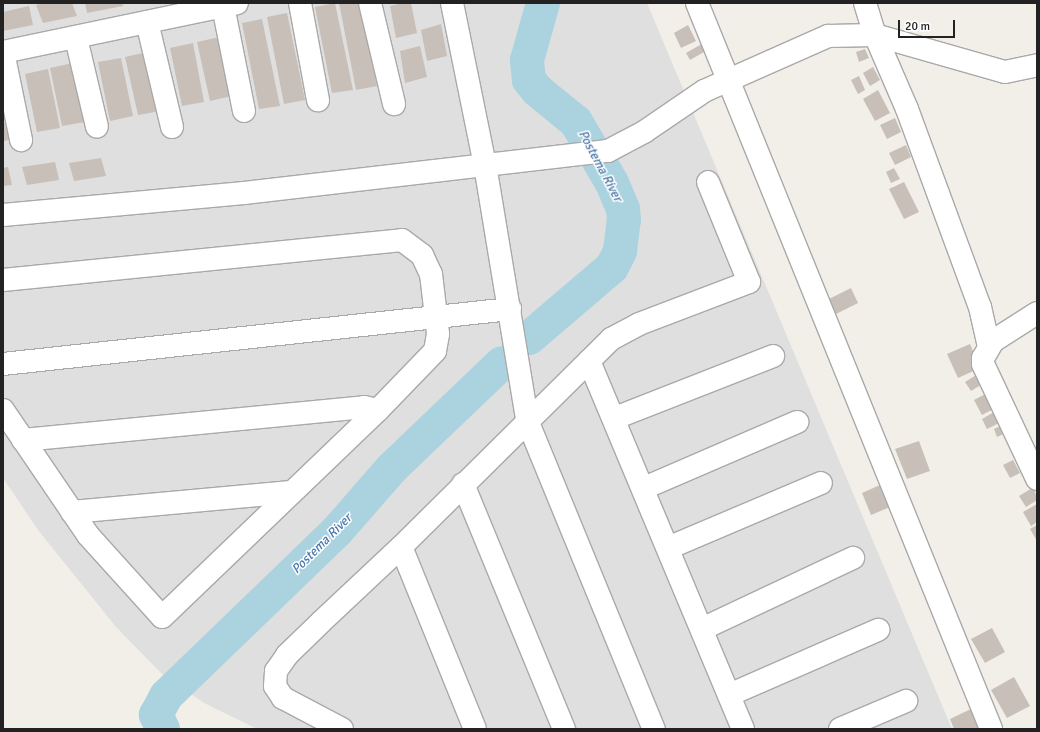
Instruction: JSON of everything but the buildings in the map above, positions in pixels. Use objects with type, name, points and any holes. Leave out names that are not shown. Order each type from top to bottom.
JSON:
[{"type":"street","points":[[300,3],[318,100]]},
{"type":"street","points":[[370,3],[394,104]]},
{"type":"street","points":[[452,3],[485,165],[510,309],[527,420],[654,729]]},
{"type":"street","points":[[697,3],[991,729]]},
{"type":"street","points":[[865,3],[875,35],[907,109],[980,307],[989,347]]},
{"type":"street","points":[[21,140],[3,52],[230,5],[244,111]]},
{"type":"street","points":[[147,22],[172,127]]},
{"type":"street","points":[[3,215],[244,193],[608,151],[644,132],[704,91],[828,36],[875,35],[1005,72],[1037,65]]},
{"type":"street","points":[[76,38],[97,127]]},
{"type":"street","points":[[342,729],[282,698],[275,686],[276,671],[287,656],[401,547],[527,420],[611,339],[639,324],[749,282],[708,182]]},
{"type":"street","points":[[3,280],[402,240],[422,255],[431,274],[438,334],[435,351],[378,410],[290,492],[162,617],[88,536],[3,410]]},
{"type":"street","points":[[3,364],[510,309]]},
{"type":"street","points":[[1037,313],[989,347],[982,358],[983,364],[1037,479]]},
{"type":"street","points":[[615,418],[773,356]]},
{"type":"street","points":[[589,360],[615,418],[743,729]]},
{"type":"street","points":[[23,440],[364,407],[378,410]]},
{"type":"street","points":[[644,488],[797,422]]},
{"type":"street","points":[[668,548],[821,483]]},
{"type":"street","points":[[463,484],[564,729]]},
{"type":"street","points":[[72,512],[290,492]]},
{"type":"street","points":[[401,547],[475,729]]},
{"type":"street","points":[[702,629],[853,558]]},
{"type":"street","points":[[729,695],[878,630]]},
{"type":"street","points":[[840,729],[906,701]]},
{"type":"shaded area","points":[[3,3],[647,3],[952,729],[257,729],[204,703],[164,676],[116,627],[38,530],[3,478]]},
{"type":"waterway","name":"Postema River","points":[[529,338],[612,267],[620,251],[624,220],[623,209],[612,183],[576,122],[537,90],[529,80],[527,60],[543,3]]},
{"type":"waterway","name":"Postema River","points":[[163,729],[156,715],[166,696],[337,531],[391,469],[502,363]]}]
